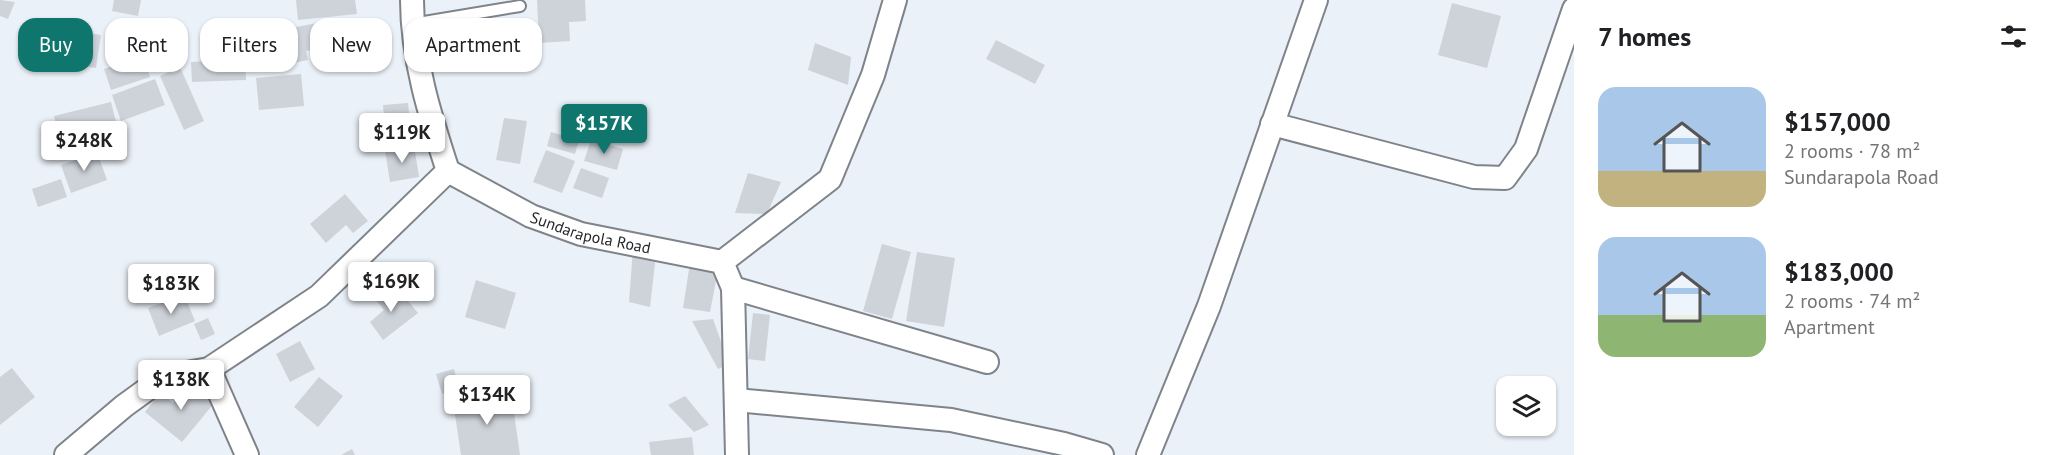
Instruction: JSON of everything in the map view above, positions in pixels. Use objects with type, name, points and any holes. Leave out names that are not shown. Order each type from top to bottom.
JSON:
[{"type":"street","points":[[412,0],[412,18]]},
{"type":"street","points":[[737,455],[733,288],[722,262],[830,179],[873,75],[895,0]]},
{"type":"street","points":[[1148,455],[1209,306],[1316,0]]},
{"type":"street","points":[[1272,124],[1473,177],[1505,178],[1526,149],[1574,9]]},
{"type":"street","points":[[66,455],[124,406],[164,377],[209,369],[319,296],[448,171],[428,110],[421,72]]},
{"type":"street","name":"Sundarapola Road","points":[[448,171],[531,216],[581,234],[722,262]]},
{"type":"street","points":[[733,288],[987,362]]},
{"type":"street","points":[[209,369],[247,455]]},
{"type":"street","points":[[736,399],[951,420],[1102,455]]},
{"type":"lane","points":[[448,18],[520,6]]},
{"type":"building","points":[[0,0],[15,2],[8,19],[0,16]]},
{"type":"building","points":[[114,0],[141,0],[138,16],[112,11]]},
{"type":"building","points":[[296,0],[355,0],[357,14],[298,20]]},
{"type":"building","points":[[537,0],[585,0],[586,21],[569,22],[570,41],[542,43],[542,18],[538,18]]},
{"type":"building","points":[[1452,3],[1501,16],[1487,68],[1438,55]]},
{"type":"building","points":[[310,24],[310,50],[306,51],[308,60],[298,62],[298,27]]},
{"type":"building","points":[[93,34],[101,35],[96,68],[93,68]]},
{"type":"building","points":[[996,40],[1045,65],[1035,84],[986,59]]},
{"type":"building","points":[[815,43],[851,57],[848,85],[808,70]]},
{"type":"building","points":[[191,62],[200,62],[200,72],[246,72],[246,80],[192,82]]},
{"type":"building","points":[[105,72],[148,72],[150,77],[111,90]]},
{"type":"building","points":[[169,72],[182,72],[204,121],[184,130],[160,76]]},
{"type":"building","points":[[301,74],[304,106],[259,110],[256,78]]},
{"type":"building","points":[[155,79],[165,105],[121,121],[112,95]]},
{"type":"building","points":[[111,102],[119,134],[61,148],[54,116]]},
{"type":"building","points":[[408,103],[410,122],[385,125],[383,105]]},
{"type":"building","points":[[504,118],[527,121],[520,164],[496,160]]},
{"type":"building","points":[[551,132],[579,140],[575,154],[547,146]]},
{"type":"building","points":[[591,140],[623,149],[617,170],[584,161]]},
{"type":"building","points":[[414,145],[419,177],[390,182],[385,150]]},
{"type":"building","points":[[546,150],[575,161],[562,193],[533,182]]},
{"type":"building","points":[[97,152],[107,180],[71,193],[61,165]]},
{"type":"building","points":[[581,168],[609,178],[602,198],[573,188]]},
{"type":"building","points":[[748,173],[781,182],[767,214],[735,213]]},
{"type":"building","points":[[61,179],[67,197],[38,207],[32,189]]},
{"type":"building","points":[[345,194],[368,221],[353,233],[346,225],[326,243],[310,224]]},
{"type":"building","points":[[882,244],[911,252],[892,319],[863,311]]},
{"type":"building","points":[[633,249],[656,255],[650,307],[629,302]]},
{"type":"building","points":[[917,252],[955,258],[944,327],[906,321]]},
{"type":"building","points":[[690,263],[718,270],[710,312],[683,308]]},
{"type":"building","points":[[375,267],[385,280],[363,298],[352,285]]},
{"type":"building","points":[[476,280],[516,293],[505,329],[465,317]]},
{"type":"building","points":[[383,286],[396,301],[403,295],[418,313],[383,340],[370,322],[384,310],[372,295]]},
{"type":"building","points":[[184,294],[195,321],[159,336],[148,308]]},
{"type":"building","points":[[753,313],[770,315],[765,361],[748,359]]},
{"type":"building","points":[[208,318],[215,334],[201,340],[194,324]]},
{"type":"building","points":[[713,319],[729,364],[718,369],[692,321]]},
{"type":"building","points":[[300,341],[315,369],[290,382],[276,354]]},
{"type":"building","points":[[12,368],[35,397],[0,425],[0,377]]},
{"type":"building","points":[[454,369],[459,389],[442,394],[436,374]]},
{"type":"building","points":[[319,377],[343,396],[318,427],[294,407]]},
{"type":"building","points":[[190,381],[215,402],[182,442],[145,412],[160,393],[173,403]]},
{"type":"building","points":[[511,392],[520,455],[461,455],[453,401]]},
{"type":"building","points":[[685,396],[709,425],[694,432],[668,405]]},
{"type":"building","points":[[692,437],[694,455],[651,455],[649,442]]},
{"type":"building","points":[[352,449],[355,455],[341,455]]}]
